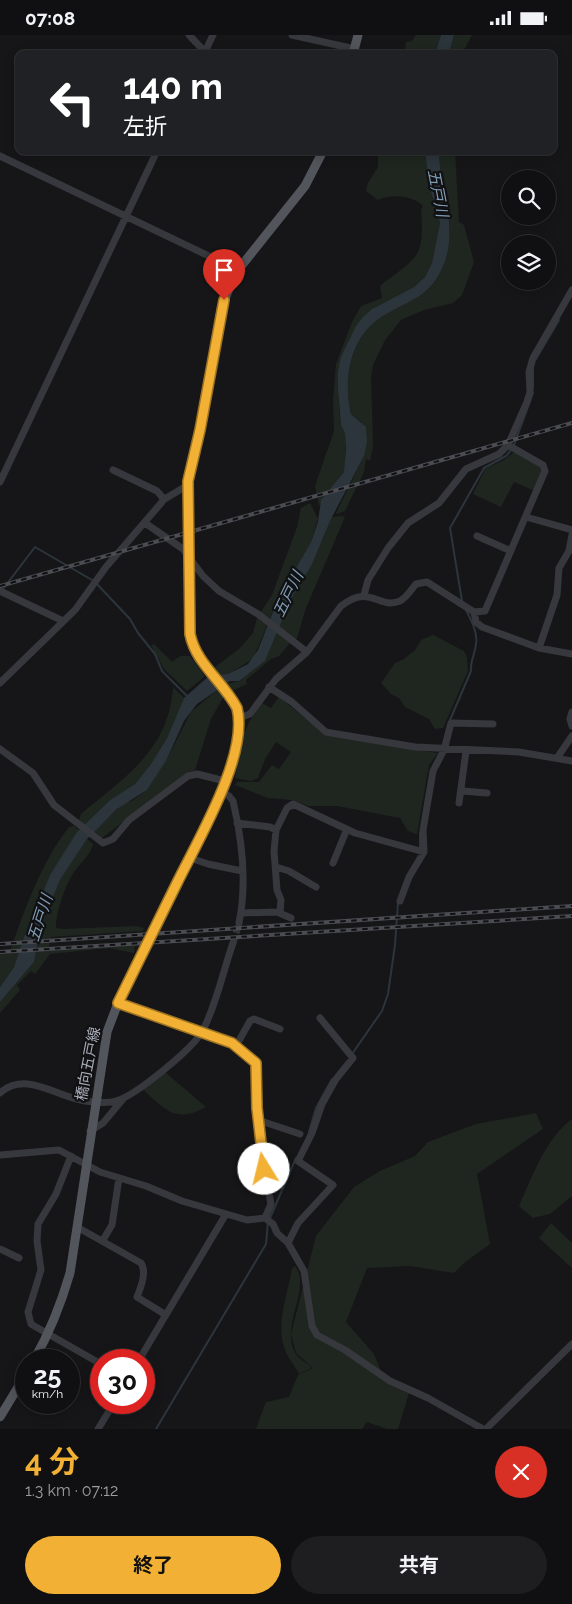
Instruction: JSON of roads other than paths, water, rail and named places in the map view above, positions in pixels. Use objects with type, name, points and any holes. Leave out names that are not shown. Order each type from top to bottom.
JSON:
[{"type":"main road","points":[[354,50],[358,35]]},
{"type":"main road","name":"橋向五戸線","points":[[40,1349],[61,1305],[70,1273],[105,1039],[118,1003],[222,793],[236,742],[239,718],[230,696],[193,648],[190,634],[191,557],[188,489],[221,310],[238,270],[297,197],[318,155]]},
{"type":"main road","points":[[0,1417],[15,1392]]},
{"type":"street","points":[[189,35],[202,50]]},
{"type":"street","points":[[206,50],[213,35]]},
{"type":"street","points":[[292,35],[350,50]]},
{"type":"street","points":[[0,482],[155,155]]},
{"type":"street","points":[[0,156],[238,270]]},
{"type":"street","points":[[364,595],[368,580],[388,548],[408,523],[438,503],[466,469],[499,454],[508,445],[530,392],[529,372],[532,359],[572,289]]},
{"type":"street","points":[[239,718],[250,714],[269,687],[307,652],[341,606],[364,595],[390,602],[399,601],[416,584],[427,582],[474,612],[482,613],[488,609],[510,551],[546,469],[543,465],[508,445]]},
{"type":"street","points":[[113,470],[161,493],[163,500]]},
{"type":"street","points":[[0,683],[75,610],[106,567],[163,500],[183,488],[188,489]]},
{"type":"street","points":[[526,517],[572,530]]},
{"type":"street","points":[[145,523],[183,549],[203,575],[219,591],[258,614],[307,652]]},
{"type":"street","points":[[538,648],[556,595],[559,568],[569,551],[572,535]]},
{"type":"street","points":[[477,536],[510,551]]},
{"type":"street","points":[[0,591],[63,621]]},
{"type":"street","points":[[474,612],[476,622],[482,627],[538,648],[572,654]]},
{"type":"street","points":[[269,687],[292,702],[326,732],[414,747],[444,750],[519,752],[572,761]]},
{"type":"street","points":[[572,712],[570,719],[572,727]]},
{"type":"street","points":[[400,901],[409,877],[424,852],[424,816],[433,771],[444,750],[451,723],[493,724]]},
{"type":"street","points":[[557,758],[572,736]]},
{"type":"street","points":[[0,749],[33,773],[54,805],[99,841],[107,843],[129,820],[188,776],[198,774],[225,781]]},
{"type":"street","points":[[459,803],[466,751]]},
{"type":"street","points":[[462,791],[487,793]]},
{"type":"street","points":[[222,793],[229,796],[233,801],[237,823],[242,871],[239,923]]},
{"type":"street","points":[[280,912],[281,900],[277,890],[274,851],[276,830],[287,808],[292,804],[347,829],[424,852]]},
{"type":"street","points":[[237,823],[270,827],[276,830]]},
{"type":"street","points":[[333,863],[347,829]]},
{"type":"street","points":[[190,858],[242,871]]},
{"type":"street","points":[[276,867],[289,871],[316,887]]},
{"type":"street","points":[[241,913],[280,912],[291,918]]},
{"type":"street","points":[[90,1131],[103,1123],[124,1098],[171,1063],[202,1031],[233,943]]},
{"type":"street","points":[[118,1003],[202,1031],[236,1046],[256,1063],[260,1150],[271,1204],[265,1218]]},
{"type":"street","points":[[288,1243],[298,1223],[333,1185],[298,1161],[312,1133],[317,1114],[325,1097],[353,1057],[320,1018]]},
{"type":"street","points":[[236,1046],[250,1021],[254,1019],[280,1029]]},
{"type":"street","points":[[0,1093],[6,1087],[24,1082],[84,1101],[107,1102],[124,1098]]},
{"type":"street","points":[[258,1120],[300,1134]]},
{"type":"street","points":[[0,1155],[35,1153],[59,1149],[85,1165],[182,1201],[247,1219],[265,1218],[273,1224],[276,1233],[288,1243],[304,1271],[312,1327],[317,1335],[345,1350],[390,1381],[428,1398],[485,1429],[572,1344]]},
{"type":"street","points":[[71,1156],[63,1179],[40,1217],[36,1231],[41,1270],[28,1312],[28,1319],[31,1324],[90,1357]]},
{"type":"street","points":[[103,1240],[112,1225],[119,1178]]},
{"type":"street","points":[[146,1349],[226,1214]]},
{"type":"street","points":[[77,1227],[141,1263],[143,1266],[142,1284],[137,1297],[166,1315]]},
{"type":"street","points":[[0,1249],[19,1258]]},
{"type":"street","points":[[98,1429],[107,1414]]},
{"type":"water","points":[[441,35],[454,35],[450,50],[436,50]]},
{"type":"water","name":"五戸川","points":[[425,155],[439,155],[450,235],[444,264],[433,284],[426,291],[383,316],[363,335],[356,347],[351,360],[349,374],[349,401],[351,414],[366,427],[367,441],[364,456],[332,517],[311,566],[291,599],[265,661],[239,681],[230,681],[197,704],[184,721],[166,761],[147,790],[117,809],[87,839],[60,880],[40,929],[34,962],[0,1002],[0,987],[14,967],[24,937],[50,875],[77,832],[110,800],[135,784],[151,764],[167,738],[184,698],[209,676],[228,674],[248,664],[258,650],[278,599],[311,542],[318,522],[321,500],[344,472],[345,433],[341,425],[338,389],[338,372],[341,357],[356,326],[363,317],[372,309],[414,287],[425,277],[432,263],[440,223],[429,185]]},
{"type":"waterway","points":[[536,359],[559,320]]},
{"type":"waterway","points":[[533,368],[533,388]]},
{"type":"waterway","points":[[514,445],[533,393]]},
{"type":"waterway","points":[[462,601],[450,528],[484,468],[506,456],[512,449]]},
{"type":"waterway","points":[[0,587],[3,589],[35,547],[92,580]]},
{"type":"waterway","points":[[96,583],[130,619],[138,633],[155,654],[162,671],[188,697]]},
{"type":"waterway","points":[[450,720],[471,671],[476,644],[475,631],[466,610]]},
{"type":"waterway","points":[[420,833],[420,848]]},
{"type":"waterway","points":[[352,1054],[382,1011],[388,994],[395,945],[398,903]]},
{"type":"waterway","points":[[309,1132],[316,1108],[332,1079]]},
{"type":"waterway","points":[[270,1218],[296,1158]]},
{"type":"waterway","points":[[156,1429],[266,1244],[268,1222]]},
{"type":"tunnel","points":[[233,943],[239,923]]},
{"type":"railway","points":[[0,586],[572,423]]},
{"type":"railway","points":[[0,944],[572,906]]},
{"type":"railway","points":[[0,952],[572,916]]}]
